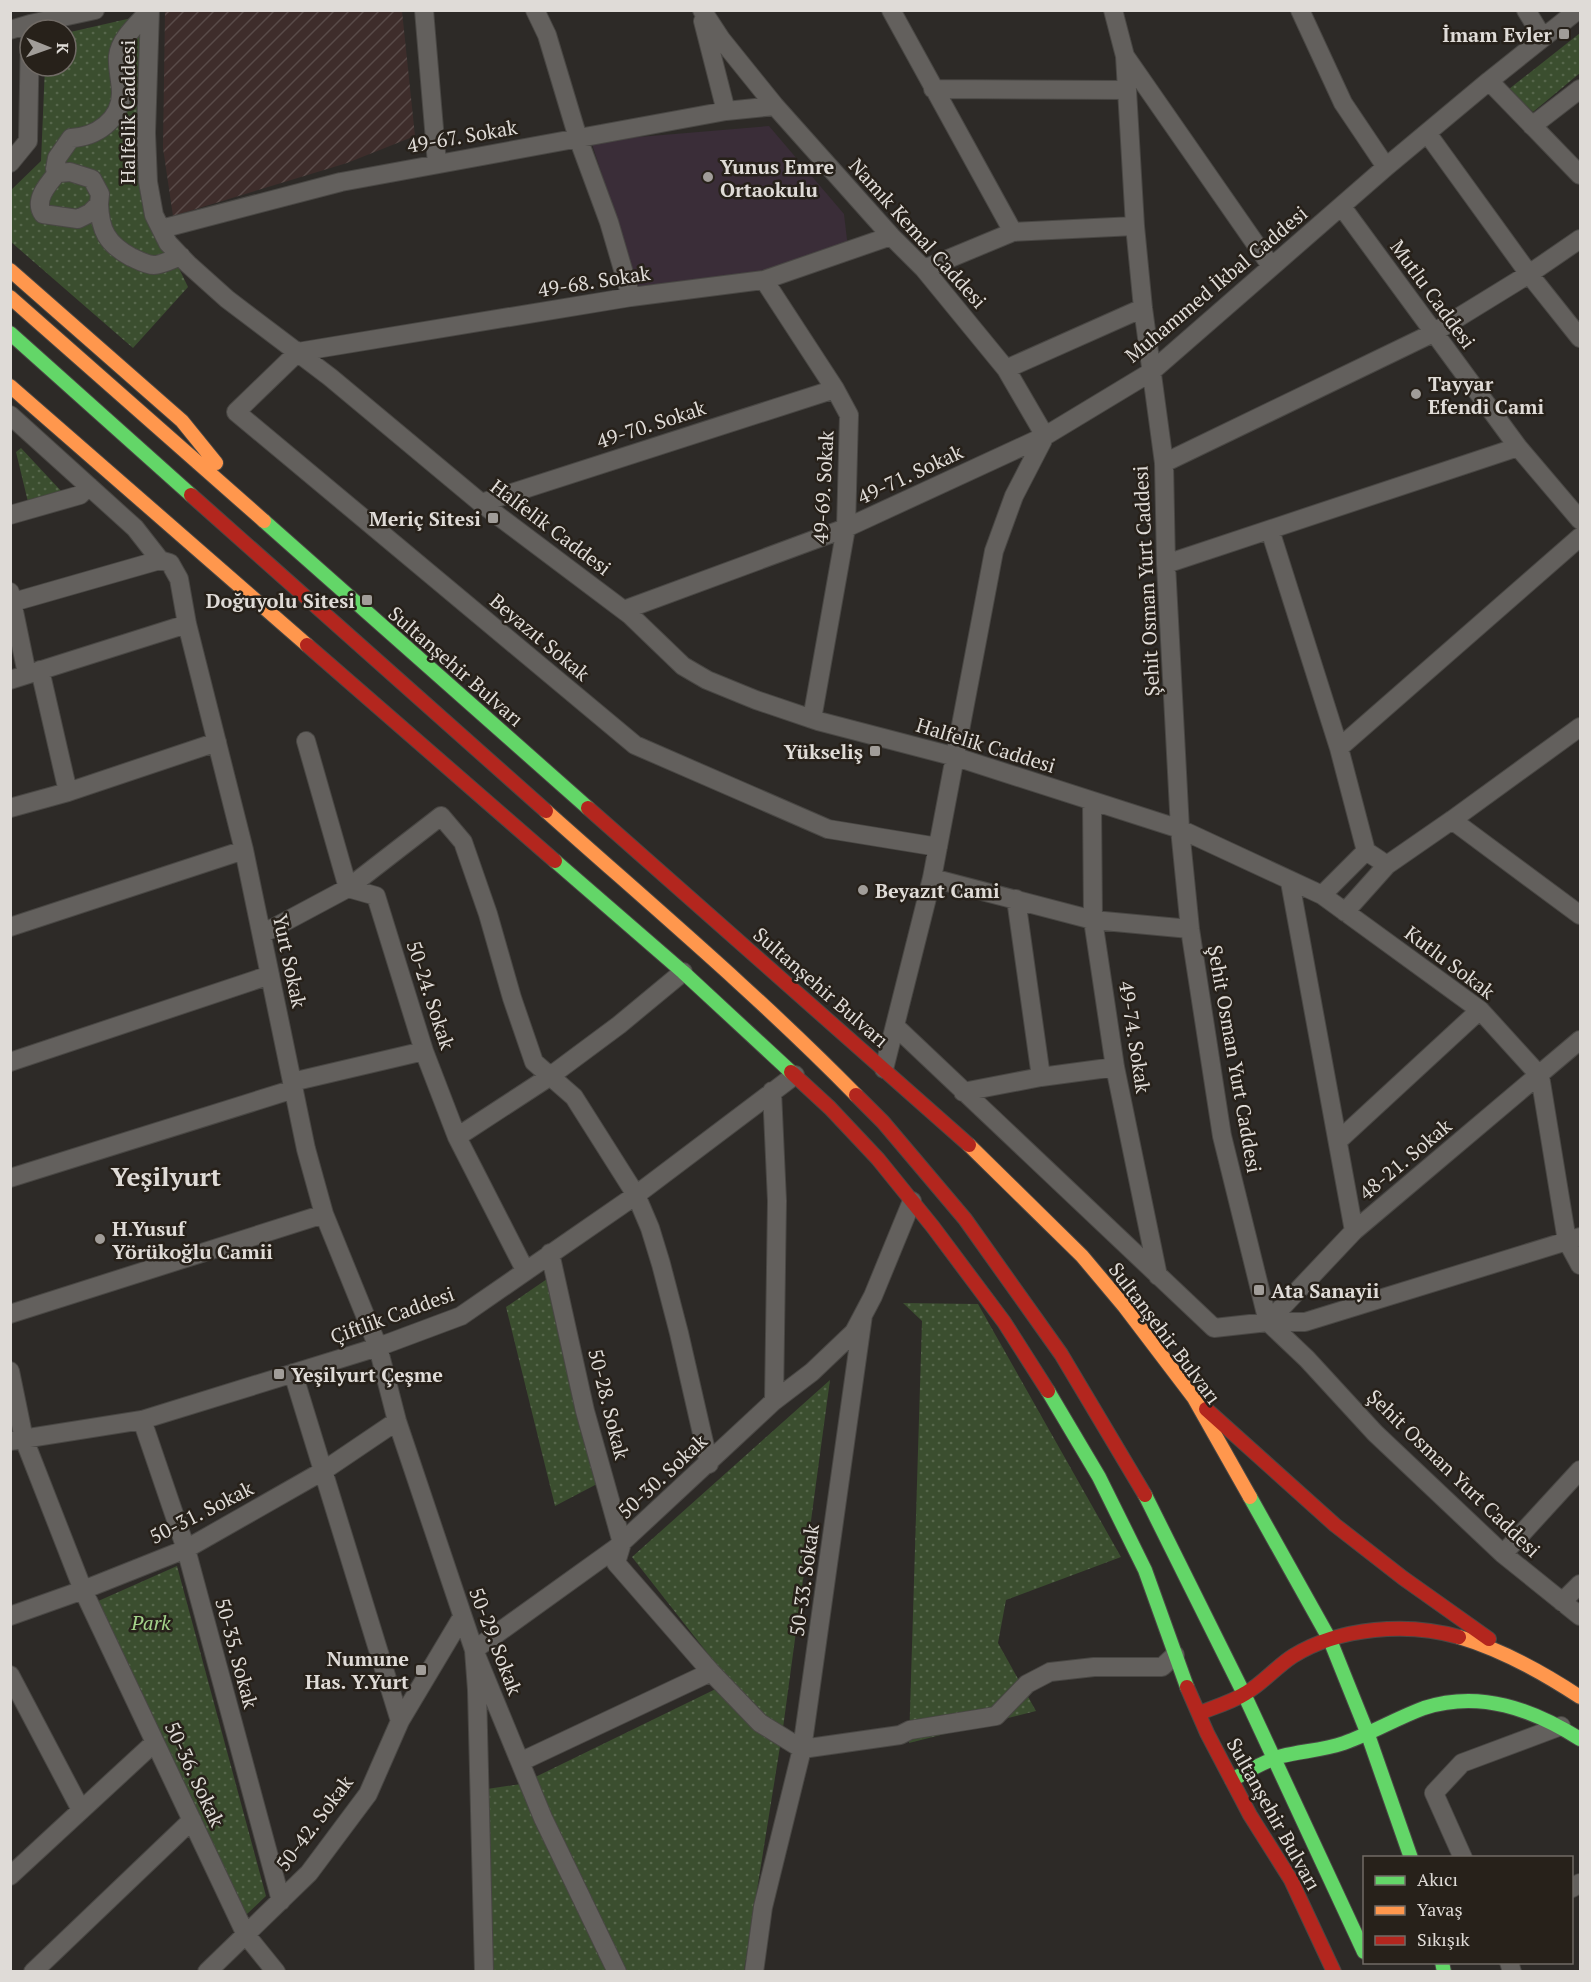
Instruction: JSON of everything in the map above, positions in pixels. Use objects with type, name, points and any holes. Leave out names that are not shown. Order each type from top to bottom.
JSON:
[{"type":"main road","points":[[10,270],[182,421],[259,517]]},
{"type":"main road","name":"Sultanşehir Bulvarı","points":[[10,297],[978,1153],[1082,1256],[1124,1306],[1194,1398],[1330,1640],[1367,1732],[1411,1856]]},
{"type":"main road","name":"Sultanşehir Bulvarı","points":[[10,333],[692,940],[824,1062],[883,1122],[965,1219],[1061,1354],[1150,1503],[1244,1694],[1363,1948]]},
{"type":"main road","name":"Sultanşehir Bulvarı","points":[[10,351],[73,387]]},
{"type":"main road","name":"Sultanşehir Bulvarı","points":[[10,386],[683,972],[855,1133],[912,1201],[1004,1322],[1099,1477],[1145,1570],[1198,1713],[1250,1815],[1291,1880],[1334,1971]]},
{"type":"main road","points":[[1194,1398],[1335,1525],[1403,1578],[1516,1659]]},
{"type":"main road","points":[[1198,1713],[1244,1694],[1290,1658],[1330,1640],[1381,1628],[1438,1631],[1516,1659],[1551,1677],[1581,1697]]},
{"type":"main road","points":[[1232,1780],[1274,1759],[1334,1746],[1441,1703],[1476,1700],[1515,1706],[1561,1726],[1581,1739]]},
{"type":"street","points":[[63,13],[94,10]]},
{"type":"street","points":[[58,172],[55,169],[57,158],[71,138],[89,136],[101,130],[114,117],[120,102],[118,54],[131,30],[150,10]]},
{"type":"street","name":"Halfelik Caddesi","points":[[150,10],[146,133],[148,182],[154,215],[168,243],[227,298],[330,377],[481,503],[624,610],[683,666],[707,680],[812,719],[956,757],[1180,829]]},
{"type":"street","points":[[424,10],[437,164]]},
{"type":"street","points":[[535,10],[547,35],[578,138],[609,222],[631,297]]},
{"type":"street","points":[[701,10],[726,111]]},
{"type":"street","name":"Namık Kemal Caddesi","points":[[701,10],[721,39],[775,106],[891,237],[924,269],[1006,369],[1045,436]]},
{"type":"street","points":[[891,10],[1013,232]]},
{"type":"street","points":[[1113,10],[1125,56],[1271,266]]},
{"type":"street","points":[[1300,10],[1343,103],[1386,167]]},
{"type":"street","points":[[1526,10],[1543,38]]},
{"type":"street","name":"Muhammed İkbal Caddesi","points":[[1045,436],[1151,372],[1386,167],[1578,10]]},
{"type":"street","name":"Şehit Osman Yurt Caddesi","points":[[1125,56],[1135,226],[1143,308],[1164,463],[1166,564],[1180,829],[1190,929],[1222,1136],[1269,1323],[1307,1359],[1375,1433],[1503,1554],[1581,1616]]},
{"type":"street","points":[[13,156],[28,141],[29,78]]},
{"type":"street","points":[[1489,81],[1581,175]]},
{"type":"street","points":[[933,89],[1127,90]]},
{"type":"street","points":[[1532,126],[1581,89]]},
{"type":"street","name":"49-67. Sokak","points":[[161,229],[341,182],[726,111],[775,106]]},
{"type":"street","points":[[1427,133],[1529,274],[1581,338]]},
{"type":"street","points":[[58,172],[70,172],[92,179],[100,194],[99,218],[105,235],[118,250],[141,262],[154,265],[181,256]]},
{"type":"street","points":[[58,172],[44,190],[39,203],[39,209],[43,214],[78,219],[90,213],[99,204]]},
{"type":"street","name":"Mutlu Caddesi","points":[[1342,207],[1518,447],[1581,520]]},
{"type":"street","points":[[924,269],[1013,232],[1135,226]]},
{"type":"street","name":"49-68. Sokak","points":[[298,352],[631,297],[764,280],[891,237]]},
{"type":"street","points":[[1164,463],[1433,333],[1581,239]]},
{"type":"street","name":"49-69. Sokak","points":[[764,280],[835,389],[849,415],[846,528],[812,719]]},
{"type":"street","points":[[1006,369],[1143,308]]},
{"type":"street","name":"Beyazıt Sokak","points":[[298,352],[236,412],[634,745],[828,829],[938,847]]},
{"type":"street","name":"49-70. Sokak","points":[[481,503],[835,389]]},
{"type":"street","points":[[10,416],[135,528],[160,560],[11,599],[26,675],[68,792]]},
{"type":"street","points":[[884,1069],[932,878],[994,551],[1014,496],[1045,436]]},
{"type":"street","name":"49-71. Sokak","points":[[624,610],[846,528],[1045,436]]},
{"type":"street","points":[[1166,564],[1518,447]]},
{"type":"street","points":[[10,515],[80,495],[89,486]]},
{"type":"street","points":[[1270,530],[1339,748],[1366,851],[1387,865]]},
{"type":"street","points":[[1339,748],[1581,537]]},
{"type":"street","name":"Yurt Sokak","points":[[160,560],[170,563],[179,579],[187,624],[244,850],[306,1149],[324,1214],[378,1347]]},
{"type":"street","points":[[26,675],[187,624]]},
{"type":"street","points":[[1345,912],[1387,865],[1579,731]]},
{"type":"street","points":[[306,741],[348,888]]},
{"type":"street","points":[[10,808],[68,792],[217,742]]},
{"type":"street","name":"49-74. Sokak","points":[[1092,802],[1093,920],[1115,1067],[1158,1276]]},
{"type":"street","points":[[262,934],[348,888],[441,816],[463,842],[534,1062],[574,1097],[636,1195],[650,1228],[679,1334],[708,1464]]},
{"type":"street","points":[[1452,820],[1581,915]]},
{"type":"street","name":"Kutlu Sokak","points":[[1180,829],[1322,896],[1480,1010],[1540,1076]]},
{"type":"street","points":[[10,927],[244,850]]},
{"type":"street","points":[[1322,896],[1366,851]]},
{"type":"street","points":[[932,878],[1093,920],[1190,929]]},
{"type":"street","points":[[1290,882],[1354,1230]]},
{"type":"street","name":"50-24. Sokak","points":[[348,888],[376,896],[424,1051],[457,1137],[525,1270]]},
{"type":"street","points":[[1016,899],[1041,1077]]},
{"type":"street","points":[[457,1137],[549,1077],[619,1025],[683,972]]},
{"type":"street","points":[[10,1062],[270,975]]},
{"type":"street","points":[[1338,1141],[1480,1010]]},
{"type":"street","points":[[895,1026],[1214,1328],[1305,1322],[1574,1239]]},
{"type":"street","name":"48-21. Sokak","points":[[1269,1323],[1354,1230],[1581,1040]]},
{"type":"street","points":[[10,1178],[293,1085],[424,1051]]},
{"type":"street","points":[[963,1092],[1041,1077],[1115,1067]]},
{"type":"street","name":"Çiftlik Caddesi","points":[[17,1440],[142,1420],[378,1347],[461,1316],[636,1195],[795,1075]]},
{"type":"street","points":[[1540,1076],[1581,1265]]},
{"type":"street","points":[[772,1091],[777,1201],[774,1401]]},
{"type":"street","name":"50-33. Sokak","points":[[754,1971],[763,1907],[802,1749],[863,1315],[912,1201]]},
{"type":"street","points":[[10,1314],[324,1214]]},
{"type":"street","name":"50-28. Sokak","points":[[550,1253],[585,1411],[622,1543],[616,1563],[711,1672]]},
{"type":"street","name":"50-30. Sokak","points":[[474,1650],[622,1543],[774,1401],[812,1372],[854,1332],[863,1315]]},
{"type":"street","name":"50-29. Sokak","points":[[378,1347],[397,1420],[474,1650],[543,1818],[617,1971]]},
{"type":"street","name":"50-36. Sokak","points":[[10,1371],[17,1440],[83,1590],[246,1935],[276,1971]]},
{"type":"street","points":[[293,1373],[400,1722]]},
{"type":"street","name":"50-35. Sokak","points":[[142,1420],[186,1549],[281,1901]]},
{"type":"street","name":"50-31. Sokak","points":[[10,1616],[186,1549],[323,1471],[397,1420]]},
{"type":"street","points":[[1503,1554],[1581,1470]]},
{"type":"street","points":[[1562,1602],[1581,1584]]},
{"type":"street","name":"50-42. Sokak","points":[[207,1971],[309,1873],[368,1794],[400,1722],[462,1617]]},
{"type":"street","points":[[474,1650],[484,1971]]},
{"type":"street","points":[[520,1762],[711,1672],[760,1723],[802,1749],[900,1735],[910,1730],[996,1716],[1027,1684],[1050,1672],[1094,1667],[1162,1667],[1175,1655]]},
{"type":"street","points":[[10,1675],[81,1810]]},
{"type":"street","points":[[1462,1856],[1434,1793],[1462,1763],[1561,1726]]},
{"type":"street","points":[[10,1876],[155,1742]]},
{"type":"street","points":[[33,1971],[192,1820]]},
{"type":"shaded area","points":[[165,11],[402,11],[415,136],[347,163],[173,216],[163,148]]},
{"type":"shaded area","name":"Yunus Emre Ortaokulu","points":[[769,126],[844,214],[848,248],[782,274],[640,292],[591,141]]},
{"type":"green space","points":[[136,17],[143,25],[138,179],[149,215],[188,287],[133,348],[11,242],[10,191],[41,161],[44,78],[78,78],[78,30]]},
{"type":"green space","points":[[1580,33],[1580,73],[1533,112],[1509,89]]},
{"type":"green space","points":[[21,448],[63,493],[28,502],[16,452]]},
{"type":"green space","points":[[547,1279],[597,1484],[555,1506],[506,1307]]},
{"type":"green space","points":[[903,1303],[978,1304],[1121,1557],[1006,1600],[998,1643],[1036,1711],[909,1743],[922,1321]]},
{"type":"green space","points":[[830,1380],[783,1728],[744,1971],[483,1972],[487,1789],[521,1784],[730,1682],[632,1557]]},
{"type":"green space","name":"Park","points":[[177,1566],[266,1896],[246,1915],[96,1602]]},
{"type":"traffic: fast","points":[[10,333],[191,495]]},
{"type":"traffic: fast","points":[[264,521],[588,808]]},
{"type":"traffic: fast","points":[[555,861],[683,972],[791,1072]]},
{"type":"traffic: fast","points":[[1048,1391],[1099,1477],[1145,1570],[1187,1687]]},
{"type":"traffic: fast","points":[[1145,1495],[1244,1694],[1363,1950]]},
{"type":"traffic: fast","points":[[1250,1497],[1330,1640],[1367,1732],[1410,1856]]},
{"type":"traffic: fast","points":[[1232,1780],[1275,1758],[1344,1743],[1424,1708],[1445,1703],[1485,1702],[1524,1711],[1580,1739]]},
{"type":"traffic: fast","points":[[1442,1964],[1444,1972]]},
{"type":"traffic: slow","points":[[10,270],[182,421],[216,463]]},
{"type":"traffic: slow","points":[[10,297],[264,521]]},
{"type":"traffic: slow","points":[[10,386],[307,645]]},
{"type":"traffic: slow","points":[[546,811],[742,986],[856,1095]]},
{"type":"traffic: slow","points":[[969,1145],[1082,1256],[1124,1306],[1194,1398],[1250,1497]]},
{"type":"traffic: slow","points":[[1459,1637],[1522,1662],[1580,1697]]},
{"type":"traffic: jam","points":[[191,495],[546,811]]},
{"type":"traffic: jam","points":[[307,645],[555,861]]},
{"type":"traffic: jam","points":[[588,808],[969,1145]]},
{"type":"traffic: jam","points":[[791,1072],[830,1108],[878,1159],[933,1227],[1004,1322],[1048,1391]]},
{"type":"traffic: jam","points":[[856,1095],[883,1122],[965,1219],[1061,1354],[1145,1495]]},
{"type":"traffic: jam","points":[[1206,1409],[1335,1525],[1403,1578],[1489,1639]]},
{"type":"traffic: jam","points":[[1199,1713],[1241,1696],[1293,1656],[1332,1639],[1353,1633],[1396,1629],[1439,1632],[1459,1637]]},
{"type":"traffic: jam","points":[[1187,1687],[1207,1733],[1250,1815],[1291,1880],[1334,1972]]},
{"type":"place","name":"İmam Evler","points":[[1564,34]]},
{"type":"place","name":"Yunus Emre Ortaokulu","points":[[708,177]]},
{"type":"place","name":"Tayyar Efendi Cami","points":[[1416,394]]},
{"type":"place","name":"Meriç Sitesi","points":[[493,518]]},
{"type":"place","name":"Doğuyolu Sitesi","points":[[367,600]]},
{"type":"place","name":"Yükseliş","points":[[875,751]]},
{"type":"place","name":"Beyazıt Cami","points":[[863,890]]},
{"type":"place","name":"H.Yusuf Yörükoğlu Camii","points":[[100,1239]]},
{"type":"place","name":"Ata Sanayii","points":[[1259,1290]]},
{"type":"place","name":"Yeşilyurt Çeşme","points":[[279,1374]]},
{"type":"place","name":"Numune Has. Y.Yurt","points":[[421,1670]]},
{"type":"district","name":"Yeşilyurt","points":[[166,1176]]}]
